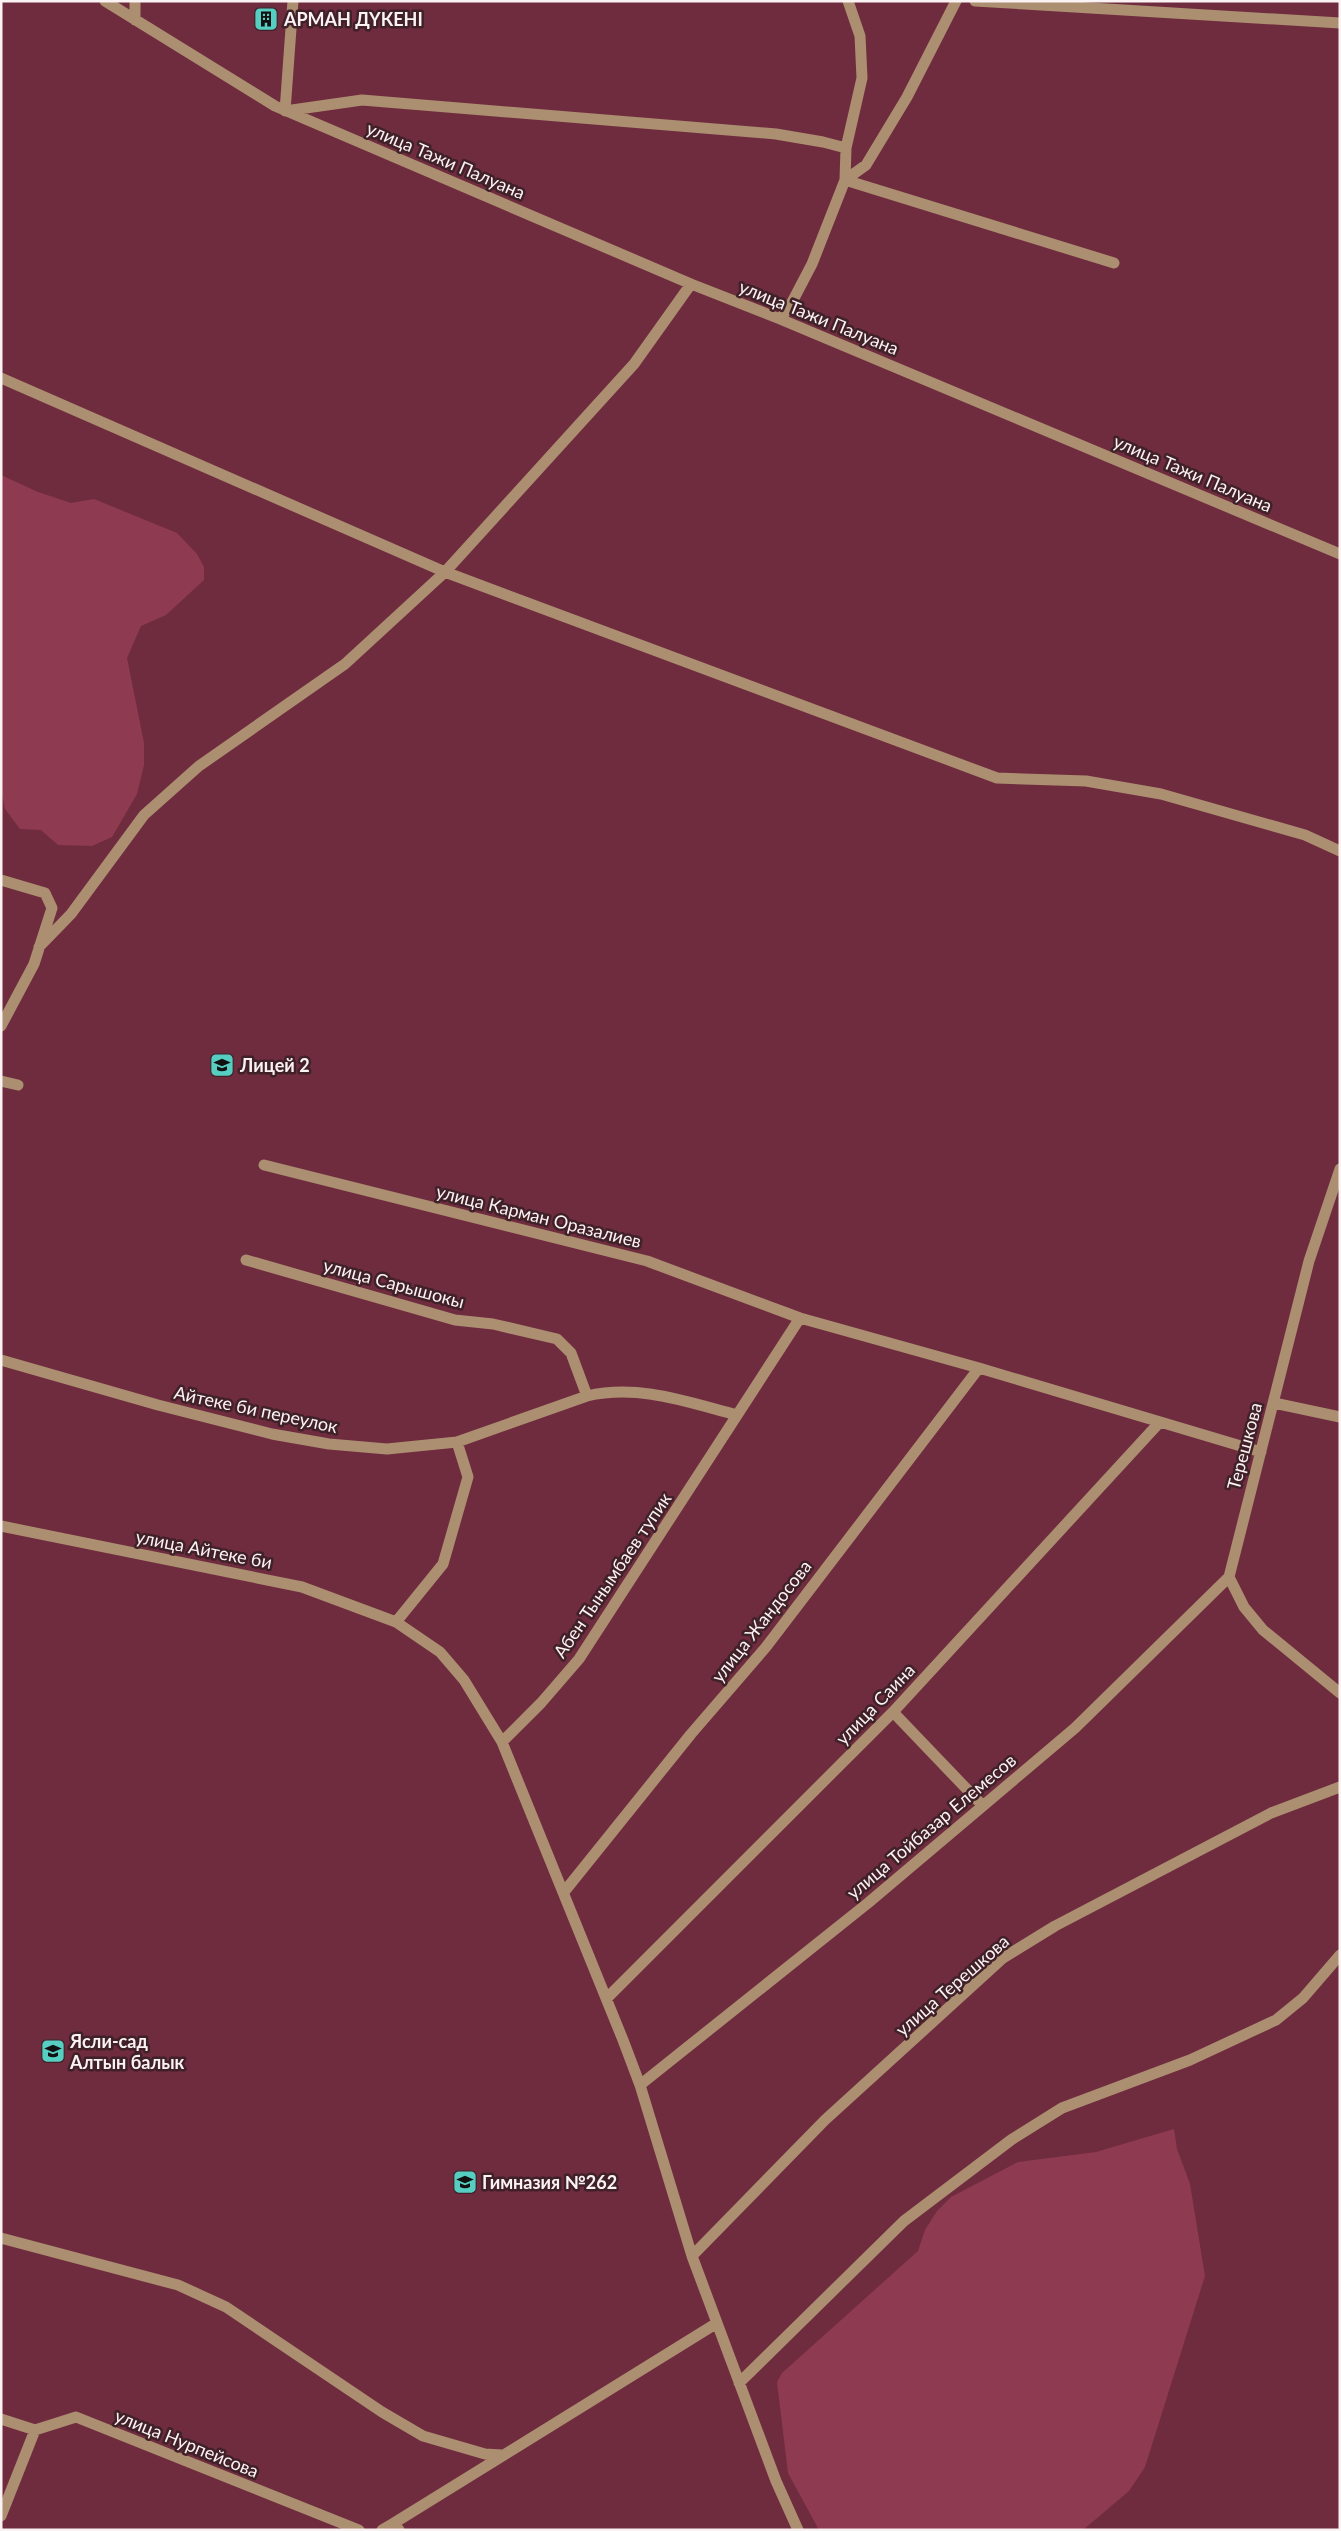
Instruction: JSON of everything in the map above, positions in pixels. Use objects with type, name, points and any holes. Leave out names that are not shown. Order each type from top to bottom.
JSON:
[{"type":"street","name":"улица Тажи Палуана","points":[[105,1],[285,111],[691,284],[780,318],[1340,554]]},
{"type":"street","points":[[135,1],[135,20]]},
{"type":"street","points":[[285,111],[293,1]]},
{"type":"street","points":[[780,318],[790,306],[812,264],[845,180],[846,148],[862,78],[860,36],[848,1]]},
{"type":"street","points":[[845,180],[866,165],[907,97],[956,1]]},
{"type":"street","points":[[975,1],[1340,23]]},
{"type":"street","name":"улица Тажи Палуана","points":[[285,111],[362,100],[776,134],[846,148]]},
{"type":"street","points":[[845,180],[1114,263]]},
{"type":"street","points":[[39,947],[71,914],[144,815],[199,766],[345,664],[445,572],[634,364],[691,284]]},
{"type":"street","points":[[1,378],[445,572],[997,778],[1086,780],[1161,794],[1305,835],[1340,851]]},
{"type":"street","points":[[1,880],[45,893],[52,908],[34,964],[1,1026]]},
{"type":"street","points":[[1,1081],[18,1085]]},
{"type":"street","name":"улица Карман Оразалиев","points":[[264,1165],[647,1262],[800,1318],[979,1368],[1261,1452]]},
{"type":"street","name":"Терешкова","points":[[1229,1577],[1309,1261],[1340,1169]]},
{"type":"street","name":"улица Сарышокы","points":[[246,1260],[455,1320],[493,1324],[557,1339],[572,1353],[587,1396]]},
{"type":"street","name":"Абен Тынымбаев тупик","points":[[502,1742],[541,1703],[579,1658],[800,1318]]},
{"type":"street","name":"Айтеке би переулок","points":[[1,1360],[158,1405],[272,1434],[310,1441],[387,1449],[457,1442],[587,1396],[608,1391],[629,1390],[737,1415]]},
{"type":"street","name":"улица Жандосова","points":[[564,1892],[691,1734],[766,1647],[979,1368]]},
{"type":"street","points":[[1274,1403],[1340,1417]]},
{"type":"street","name":"улица Саина","points":[[607,1998],[893,1712],[1159,1423]]},
{"type":"street","points":[[396,1622],[444,1564],[468,1477],[457,1442]]},
{"type":"street","name":"улица Айтеке би","points":[[1,1526],[302,1587],[396,1622],[440,1652],[464,1680],[502,1742],[607,1998],[640,2085],[692,2256],[776,2481],[798,2530]]},
{"type":"street","points":[[1229,1577],[1244,1607],[1263,1630],[1340,1693]]},
{"type":"street","name":"улица Тойбазар Елемесов","points":[[640,2085],[868,1902],[1075,1728],[1229,1577]]},
{"type":"street","points":[[893,1712],[983,1806]]},
{"type":"street","name":"улица Терешкова","points":[[692,2256],[826,2120],[1003,1958],[1055,1926],[1270,1813],[1340,1787]]},
{"type":"street","points":[[739,2383],[904,2222],[1011,2140],[1062,2108],[1190,2060],[1276,2020],[1303,1998],[1340,1954]]},
{"type":"street","points":[[1,2238],[178,2285],[226,2307],[382,2412],[423,2436],[486,2454],[502,2456]]},
{"type":"street","points":[[382,2530],[397,2527],[502,2456],[717,2323]]},
{"type":"street","name":"улица Нурпейсова","points":[[35,2430],[76,2417],[359,2530]]},
{"type":"street","points":[[1,2419],[35,2430],[1,2516]]},
{"type":"shaded area","points":[[1,475],[38,492],[71,503],[94,499],[177,533],[197,554],[204,567],[204,580],[166,615],[141,626],[127,658],[144,743],[144,765],[137,794],[112,837],[92,846],[58,845],[41,830],[20,829],[5,809],[1,790]]},
{"type":"shaded area","points":[[1174,2129],[1177,2149],[1190,2184],[1205,2276],[1145,2467],[1129,2491],[1083,2530],[819,2530],[788,2473],[777,2382],[782,2373],[918,2251],[925,2230],[937,2211],[951,2197],[1018,2162],[1096,2152]]},
{"type":"place","name":"АРМАН ДҮКЕНІ","points":[[266,19]]},
{"type":"place","name":"Лицей 2","points":[[222,1065]]},
{"type":"place","name":"Ясли-сад Алтын балык","points":[[53,2051]]},
{"type":"place","name":"Гимназия №262","points":[[465,2182]]}]
